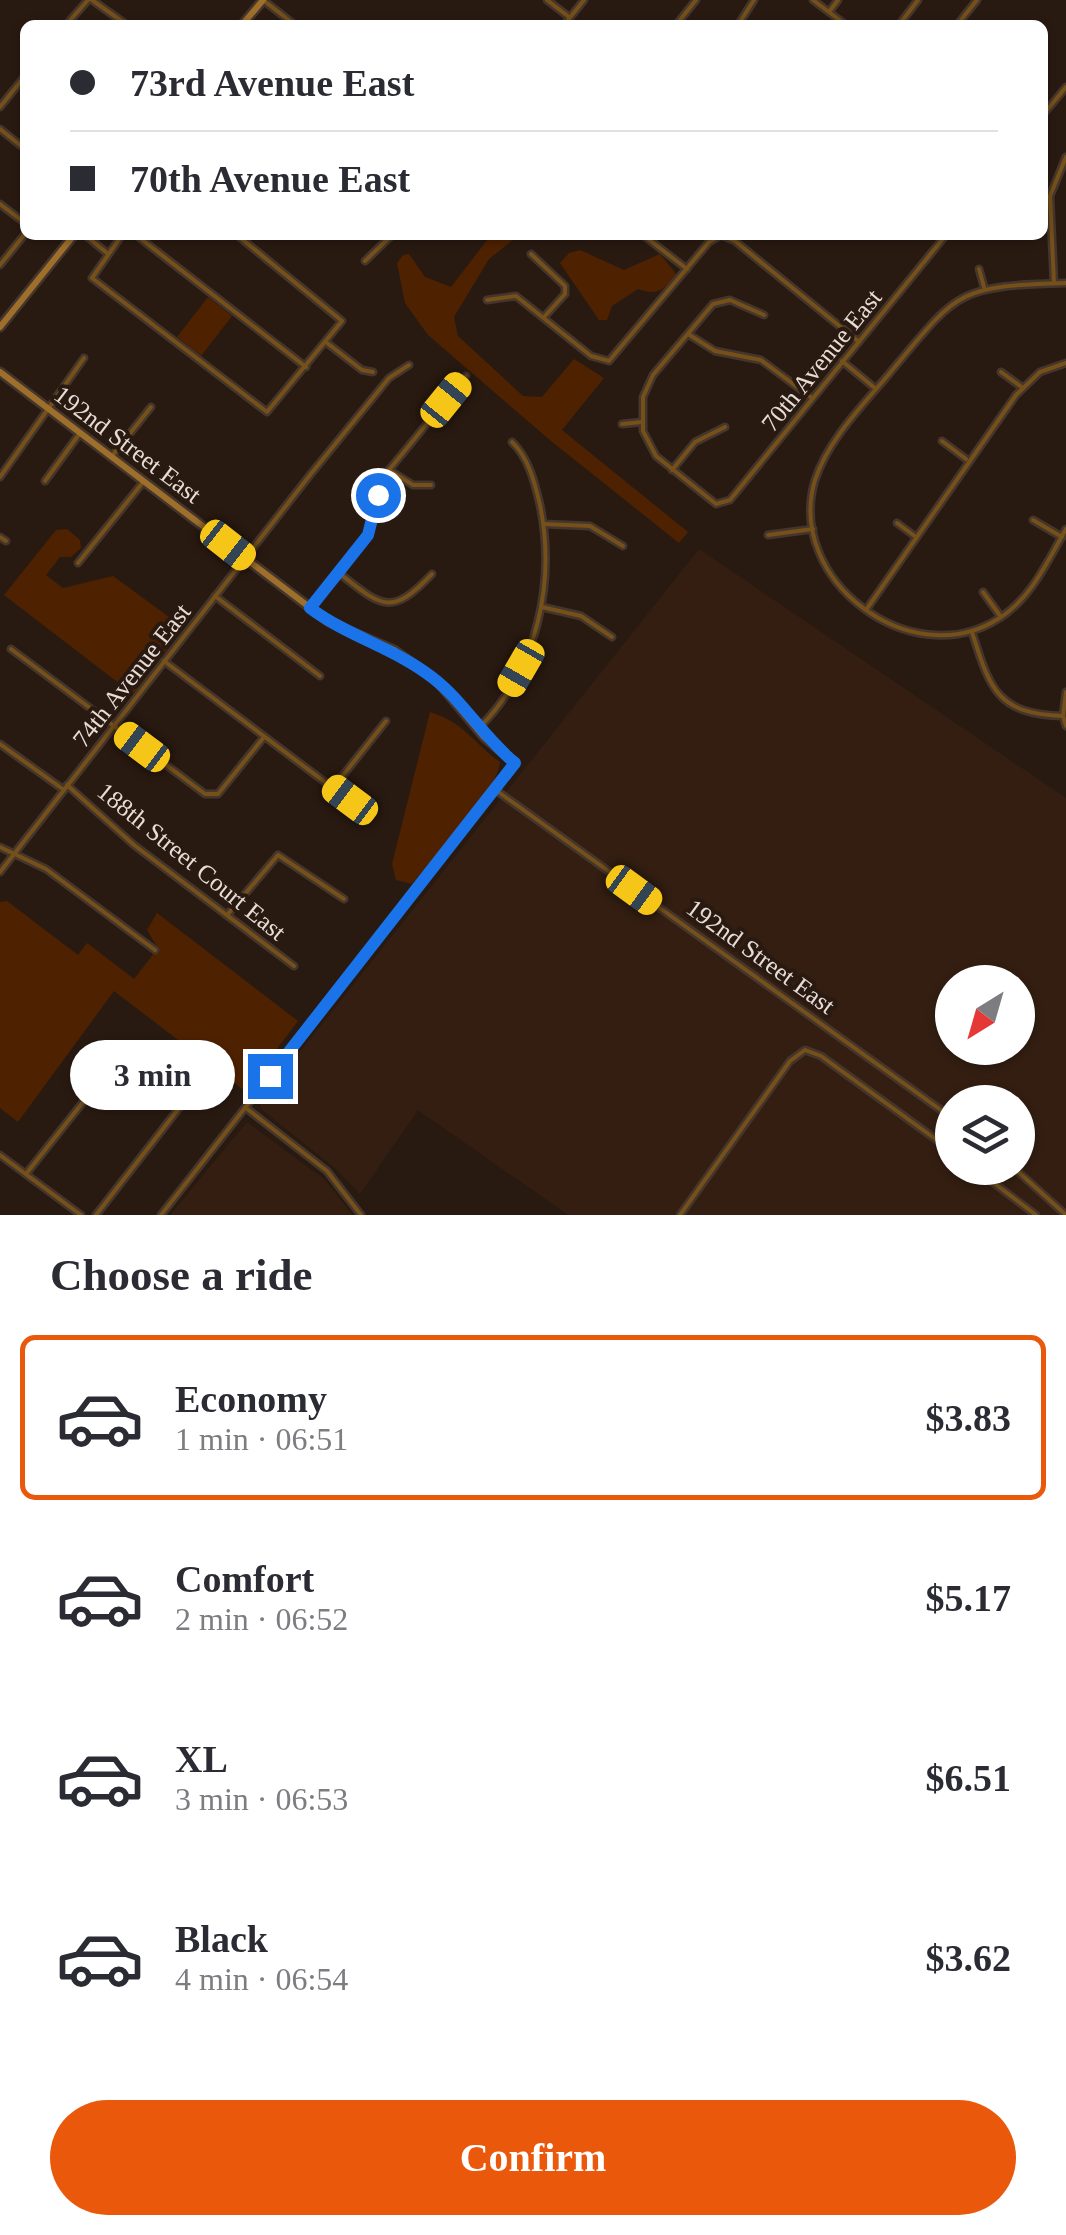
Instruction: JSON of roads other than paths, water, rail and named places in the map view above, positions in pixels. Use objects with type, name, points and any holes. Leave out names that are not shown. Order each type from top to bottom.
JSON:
[{"type":"street","points":[[71,20],[90,0],[120,20]]},
{"type":"street","points":[[246,20],[262,0],[288,20]]},
{"type":"street","points":[[547,0],[569,17]]},
{"type":"street","points":[[567,20],[584,0]]},
{"type":"street","points":[[680,20],[696,0]]},
{"type":"street","points":[[813,0],[839,20]]},
{"type":"street","points":[[828,12],[838,0]]},
{"type":"street","points":[[902,20],[918,0]]},
{"type":"street","points":[[961,20],[976,0]]},
{"type":"street","points":[[0,107],[20,84]]},
{"type":"street","points":[[1048,109],[1066,88]]},
{"type":"street","points":[[0,129],[20,145]]},
{"type":"street","points":[[1054,283],[1050,196],[1066,157]]},
{"type":"street","points":[[0,204],[20,219]]},
{"type":"street","points":[[0,265],[20,240]]},
{"type":"street","points":[[0,327],[70,240]]},
{"type":"street","points":[[91,240],[107,253]]},
{"type":"street","points":[[118,240],[92,278],[268,412],[308,368],[342,321],[242,240]]},
{"type":"street","points":[[142,240],[308,368]]},
{"type":"street","points":[[364,261],[387,240]]},
{"type":"street","points":[[650,240],[687,269]]},
{"type":"street","points":[[487,300],[510,294],[601,361],[616,356],[687,269],[717,240]]},
{"type":"street","points":[[735,240],[859,342]]},
{"type":"street","name":"70th Avenue East","points":[[672,470],[722,505],[942,240]]},
{"type":"street","points":[[531,254],[565,285],[565,294],[545,317]]},
{"type":"street","points":[[979,269],[984,286]]},
{"type":"street","points":[[1066,282],[984,286],[945,308],[876,389],[820,467],[811,500],[817,550],[835,582],[866,610],[917,633],[972,632],[1001,618],[1030,590],[1066,529]]},
{"type":"street","points":[[724,427],[695,442],[672,470],[656,456],[642,422],[648,384],[713,304],[725,300],[764,315]]},
{"type":"street","points":[[688,334],[715,350],[761,360],[812,398]]},
{"type":"street","points":[[327,343],[362,370],[373,372]]},
{"type":"street","points":[[0,477],[84,358]]},
{"type":"street","points":[[842,361],[876,389]]},
{"type":"street","points":[[866,610],[968,460],[1023,388],[1040,372],[1066,363]]},
{"type":"street","name":"74th Avenue East","points":[[0,872],[244,557],[390,378],[409,365]]},
{"type":"street","name":"192nd Street East","points":[[0,372],[310,608],[347,632],[404,656],[447,690],[477,730],[515,763]]},
{"type":"street","points":[[1001,372],[1023,388]]},
{"type":"street","points":[[310,608],[368,535],[390,470],[466,376]]},
{"type":"street","points":[[112,456],[151,407]]},
{"type":"street","points":[[622,424],[642,422]]},
{"type":"street","points":[[45,481],[80,433]]},
{"type":"street","points":[[477,730],[521,668],[542,607],[547,558],[544,524],[528,468],[512,442]]},
{"type":"street","points":[[942,442],[968,460]]},
{"type":"street","points":[[390,470],[413,485],[431,484]]},
{"type":"street","points":[[78,563],[144,481]]},
{"type":"street","points":[[1033,520],[1062,537]]},
{"type":"street","points":[[544,524],[579,523],[622,546]]},
{"type":"street","points":[[897,524],[916,537]]},
{"type":"street","points":[[768,535],[813,530]]},
{"type":"street","points":[[0,537],[6,542]]},
{"type":"street","points":[[339,573],[372,599],[390,604],[404,602],[432,574]]},
{"type":"street","points":[[983,592],[1001,618]]},
{"type":"street","points":[[215,596],[320,676]]},
{"type":"street","points":[[542,607],[582,616],[612,637]]},
{"type":"street","points":[[972,632],[988,681],[998,696],[1025,712],[1063,716]]},
{"type":"street","points":[[11,649],[199,790],[216,795],[264,737]]},
{"type":"street","points":[[164,661],[366,813]]},
{"type":"street","points":[[1066,692],[1066,726]]},
{"type":"street","points":[[333,788],[386,721]]},
{"type":"street","name":"188th Street Court East","points":[[0,744],[104,813],[134,845],[294,966]]},
{"type":"street","points":[[161,1215],[497,791],[515,763]]},
{"type":"street","name":"192nd Street East","points":[[497,791],[935,1106]]},
{"type":"street","points":[[0,846],[46,870],[155,950]]},
{"type":"street","points":[[228,914],[265,865],[280,856],[344,899]]},
{"type":"street","points":[[680,1215],[790,1062],[805,1050],[821,1056],[935,1139]]},
{"type":"street","points":[[26,1174],[114,1063],[125,1057]]},
{"type":"street","points":[[96,1215],[190,1094]]},
{"type":"street","points":[[246,1108],[327,1171],[361,1215]]},
{"type":"street","points":[[0,1155],[81,1215]]},
{"type":"street","points":[[996,1185],[1036,1215]]},
{"type":"street","points":[[1033,1185],[1066,1214]]}]
